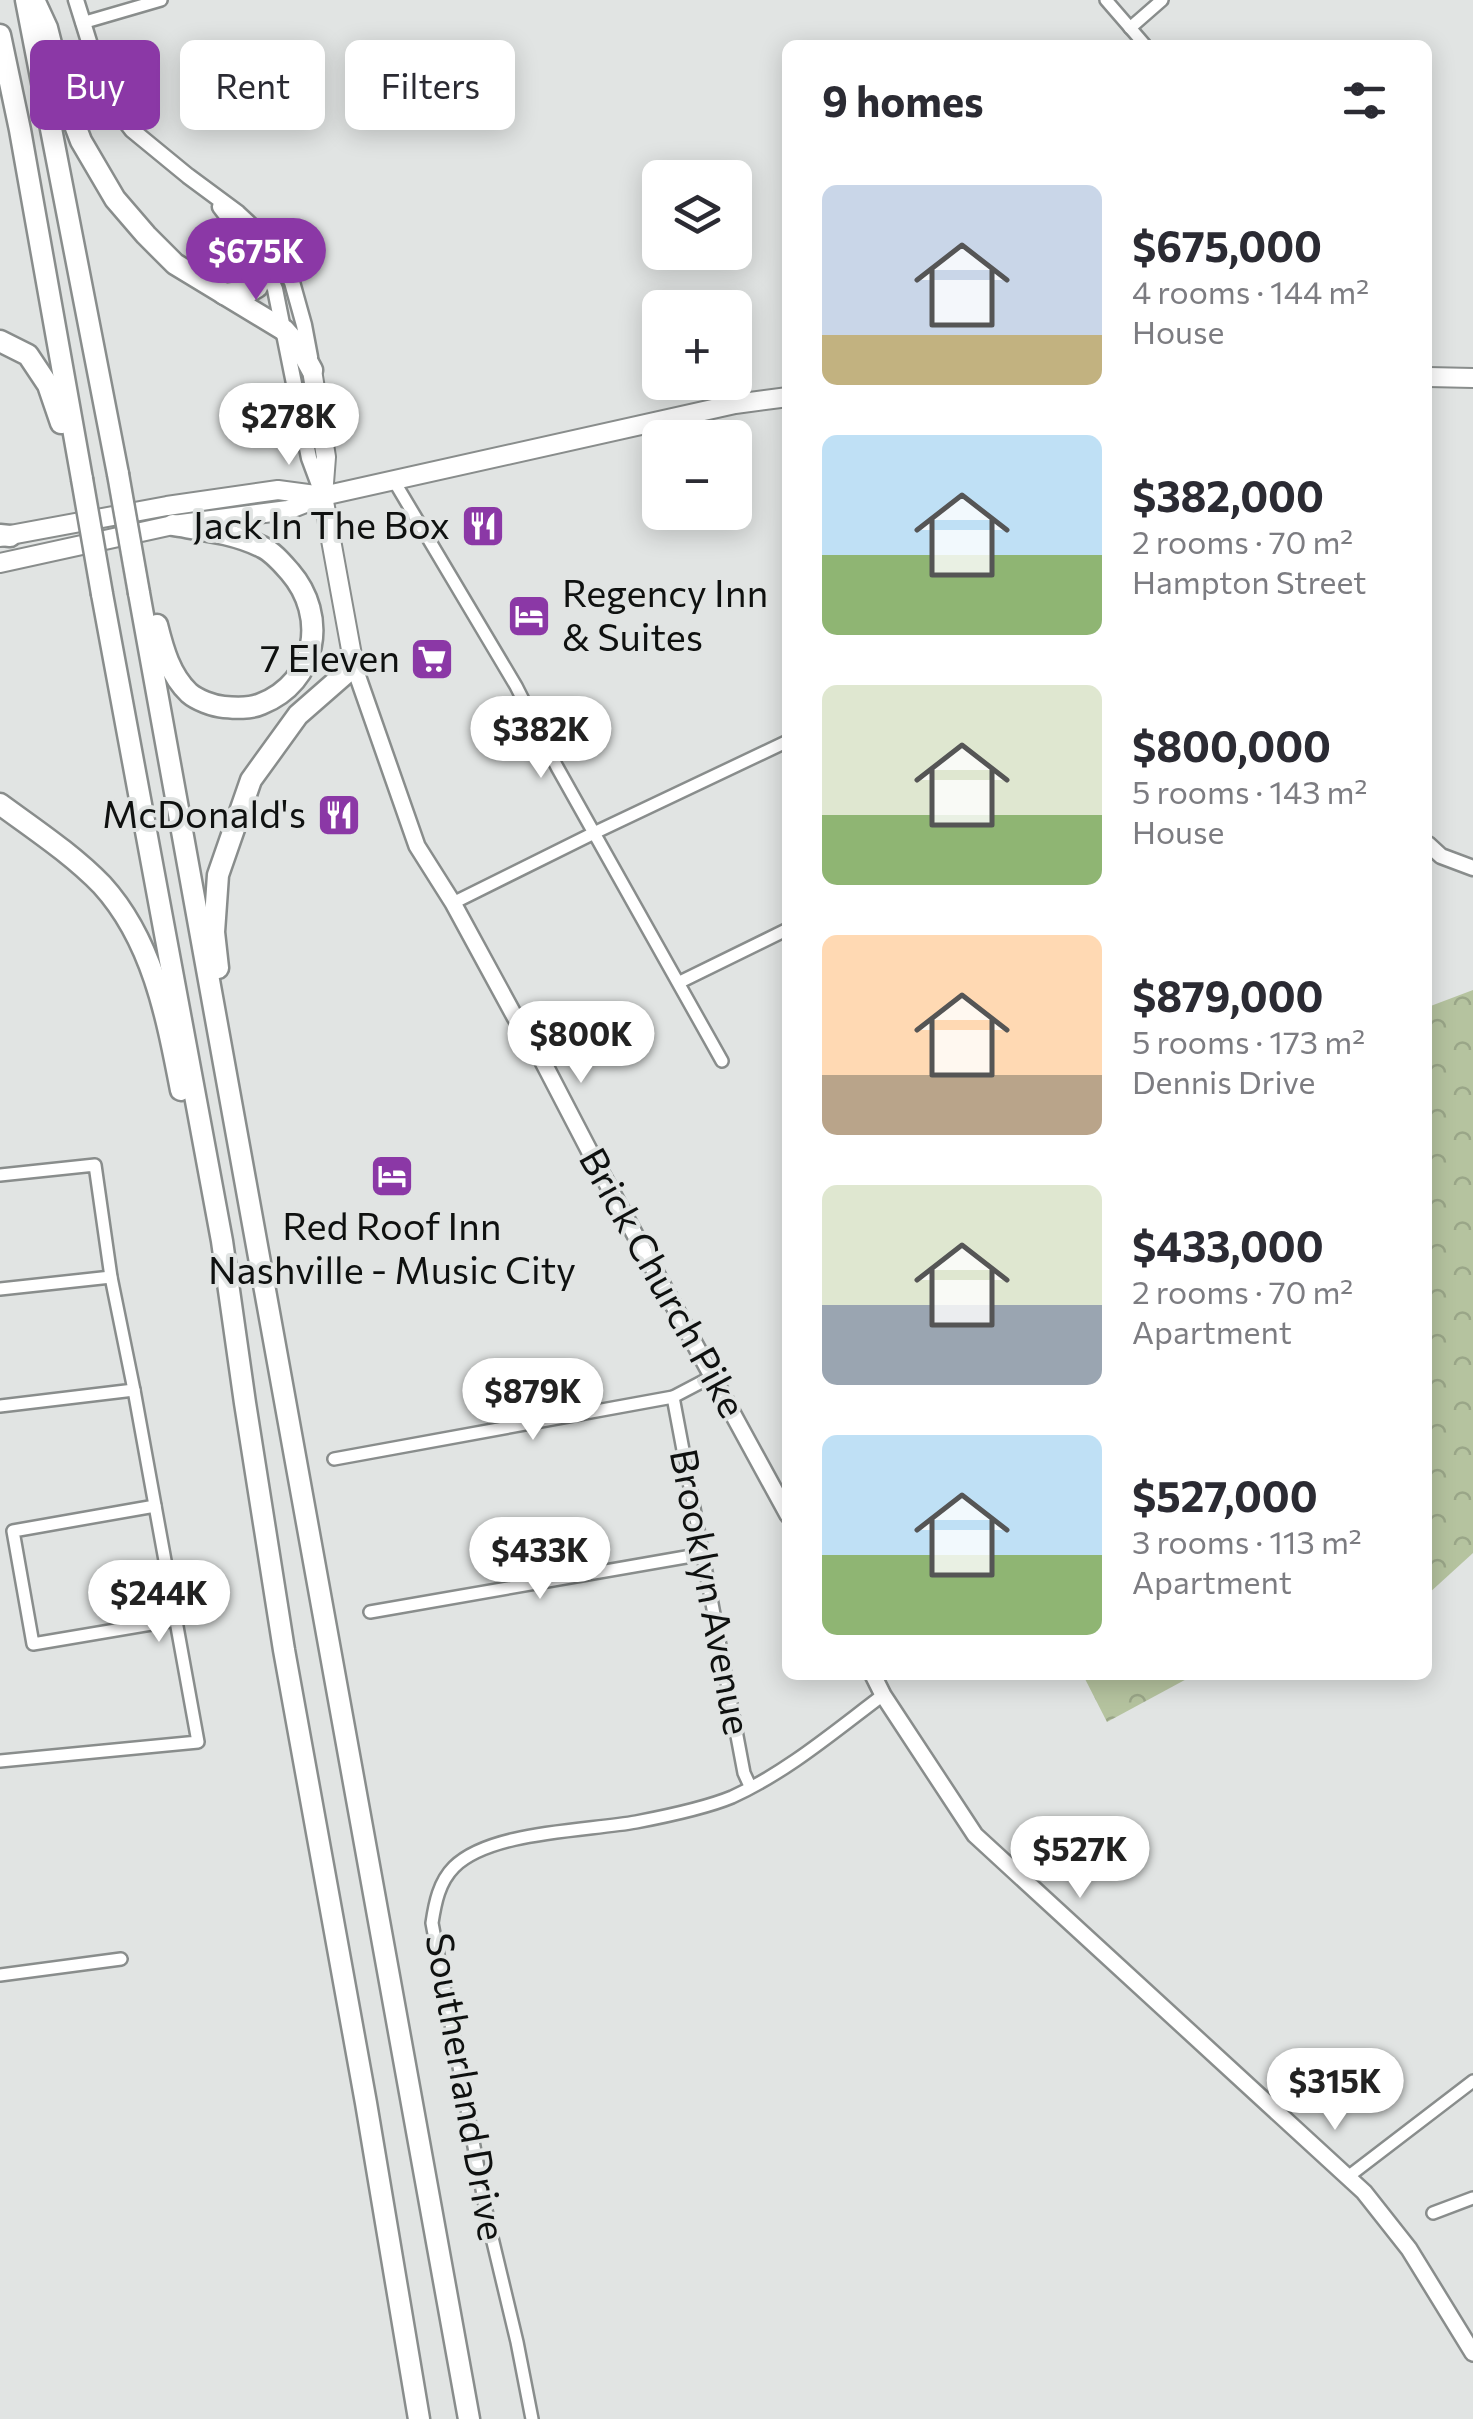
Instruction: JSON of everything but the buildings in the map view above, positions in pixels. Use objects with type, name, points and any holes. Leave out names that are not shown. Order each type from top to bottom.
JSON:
[{"type":"highway","points":[[26,0],[140,592],[469,2419]]},
{"type":"highway","points":[[34,0],[81,141],[104,183],[146,236],[175,264],[284,330],[312,370]]},
{"type":"highway","points":[[0,36],[222,1241],[284,1650],[370,2122],[419,2419]]},
{"type":"highway","points":[[224,294],[257,287],[264,264]]},
{"type":"highway","points":[[0,341],[28,355],[48,384],[76,455]]},
{"type":"highway","points":[[140,592],[156,620],[167,661],[190,694],[215,706],[259,706],[294,683],[307,660],[313,630],[309,601],[281,562],[264,548],[230,535],[173,525]]},
{"type":"highway","points":[[241,1164],[214,932],[218,875],[251,780],[298,715],[354,666]]},
{"type":"highway","points":[[0,804],[102,886],[138,937],[166,1015],[193,1152],[222,1241]]},
{"type":"main road","name":"Brick Church Pike","points":[[312,370],[326,457],[323,496],[354,666],[417,846],[541,1058],[782,1504]]},
{"type":"main road","points":[[1432,377],[1473,378]]},
{"type":"main road","points":[[0,563],[173,525],[288,510],[323,496],[735,404],[782,398]]},
{"type":"main road","points":[[3,536],[278,490],[323,496]]},
{"type":"main road","points":[[875,1680],[975,1835],[1349,2176],[1409,2249],[1473,2353]]},
{"type":"street","name":"Brick Church Pike","points":[[76,0],[106,96],[132,130],[238,213],[271,244],[292,282],[312,370]]},
{"type":"street","points":[[82,23],[161,0]]},
{"type":"street","points":[[1106,0],[1141,40]]},
{"type":"street","points":[[1130,28],[1162,0]]},
{"type":"street","name":"Brick Church Pike","points":[[211,194],[264,264],[275,289],[309,458],[323,496]]},
{"type":"street","points":[[394,481],[516,686],[557,768],[722,1061]]},
{"type":"street","points":[[453,903],[782,744]]},
{"type":"street","points":[[1432,848],[1441,856],[1473,868]]},
{"type":"street","points":[[680,982],[782,932]]},
{"type":"street","points":[[0,1176],[94,1165],[111,1277],[198,1742],[0,1761]]},
{"type":"street","points":[[0,1289],[111,1277]]},
{"type":"street","points":[[334,1459],[674,1396],[713,1376]]},
{"type":"street","points":[[0,1406],[134,1390]]},
{"type":"street","name":"Brooklyn Avenue","points":[[674,1396],[744,1773],[750,1786]]},
{"type":"street","points":[[155,1506],[13,1531],[34,1644],[175,1620]]},
{"type":"street","points":[[370,1612],[703,1554]]},
{"type":"street","name":"Southerland Drive","points":[[532,2419],[488,2222],[432,1923],[442,1886],[452,1869],[468,1856],[503,1842],[638,1822],[730,1798],[787,1766],[883,1695]]},
{"type":"street","points":[[0,1975],[121,1959]]},
{"type":"street","points":[[1349,2176],[1473,2081]]},
{"type":"street","points":[[1433,2213],[1473,2198]]},
{"type":"green space","points":[[1473,990],[1473,1553],[1432,1590],[1432,1005]]},
{"type":"green space","points":[[1086,1680],[1185,1680],[1107,1722]]},
{"type":"place","name":"Jack In The Box","points":[[483,526]]},
{"type":"place","name":"Regency Inn & Suites","points":[[529,616]]},
{"type":"place","name":"7 Eleven","points":[[432,659]]},
{"type":"place","name":"McDonald's","points":[[339,815]]},
{"type":"place","name":"Red Roof Inn Nashville - Music City","points":[[392,1176]]}]
